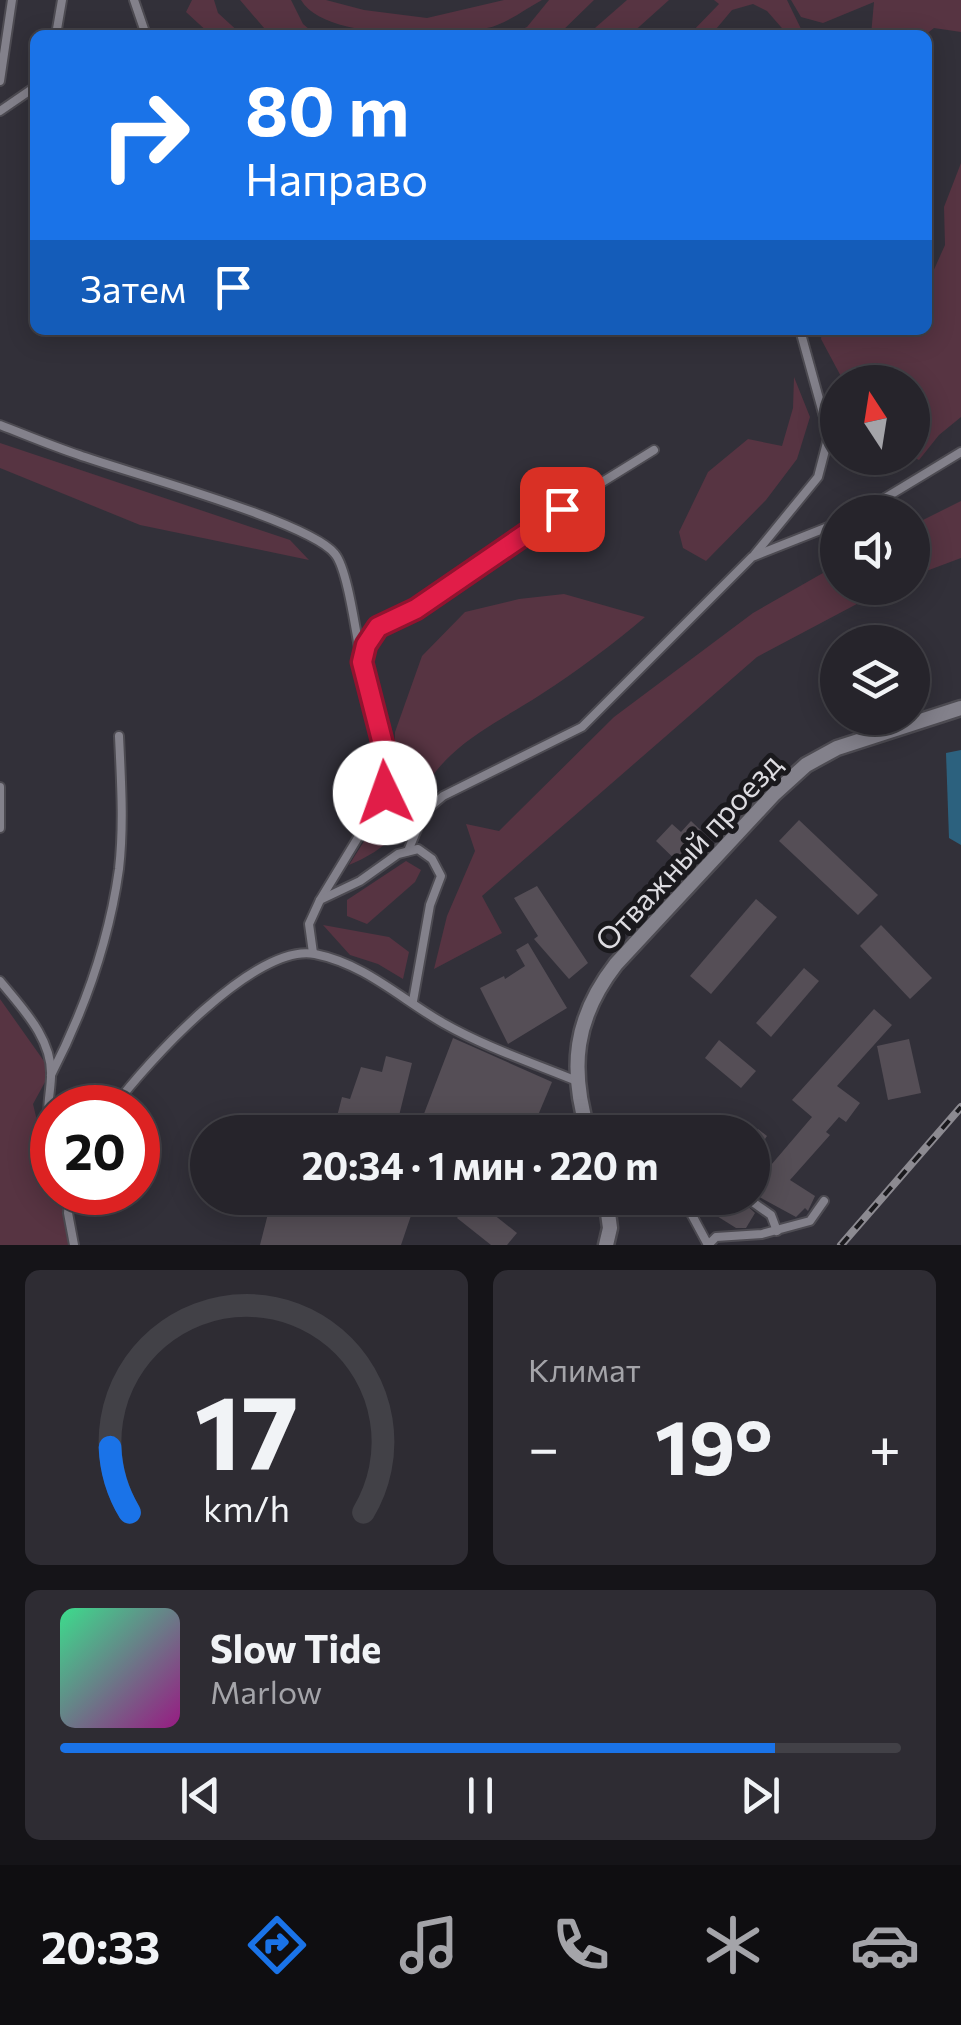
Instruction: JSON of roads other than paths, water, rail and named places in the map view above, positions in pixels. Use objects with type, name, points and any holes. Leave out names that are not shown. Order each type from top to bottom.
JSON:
[{"type":"street","name":"Отважный проезд","points":[[585,1115],[577,1044],[596,989],[616,964],[774,794],[823,754],[961,708]]},
{"type":"street","points":[[606,1245],[608,1215]]},
{"type":"lane","points":[[0,81],[12,0]]},
{"type":"lane","points":[[57,30],[62,0]]},
{"type":"lane","points":[[134,0],[144,30]]},
{"type":"lane","points":[[0,111],[30,90]]},
{"type":"lane","points":[[408,851],[424,812],[443,796],[582,727],[752,557],[818,477],[828,434],[801,335]]},
{"type":"lane","points":[[0,425],[252,512],[314,538],[336,554],[386,756],[385,793],[309,924],[313,953]]},
{"type":"lane","points":[[362,662],[366,645],[378,627],[416,609],[654,450]]},
{"type":"lane","points":[[890,495],[961,452]]},
{"type":"lane","points":[[752,557],[820,529]]},
{"type":"lane","points":[[50,1085],[76,1027],[106,935],[119,868],[119,736]]},
{"type":"lane","points":[[0,787],[0,828]]},
{"type":"lane","points":[[320,900],[360,881],[398,854],[418,849],[432,859],[441,876],[430,905],[413,1002]]},
{"type":"lane","points":[[132,1085],[179,1030],[233,986],[290,954],[313,953],[387,984],[441,1022],[472,1037],[578,1080]]},
{"type":"lane","points":[[0,981],[48,1050],[52,1076]]},
{"type":"lane","points":[[692,1215],[707,1244],[716,1237],[777,1231],[810,1222],[824,1200]]},
{"type":"lane","points":[[770,1214],[777,1231]]},
{"type":"lane","points":[[68,1215],[74,1245]]},
{"type":"water","points":[[961,750],[961,845],[949,838],[946,753]]},
{"type":"railway","points":[[841,1245],[961,1107]]}]
